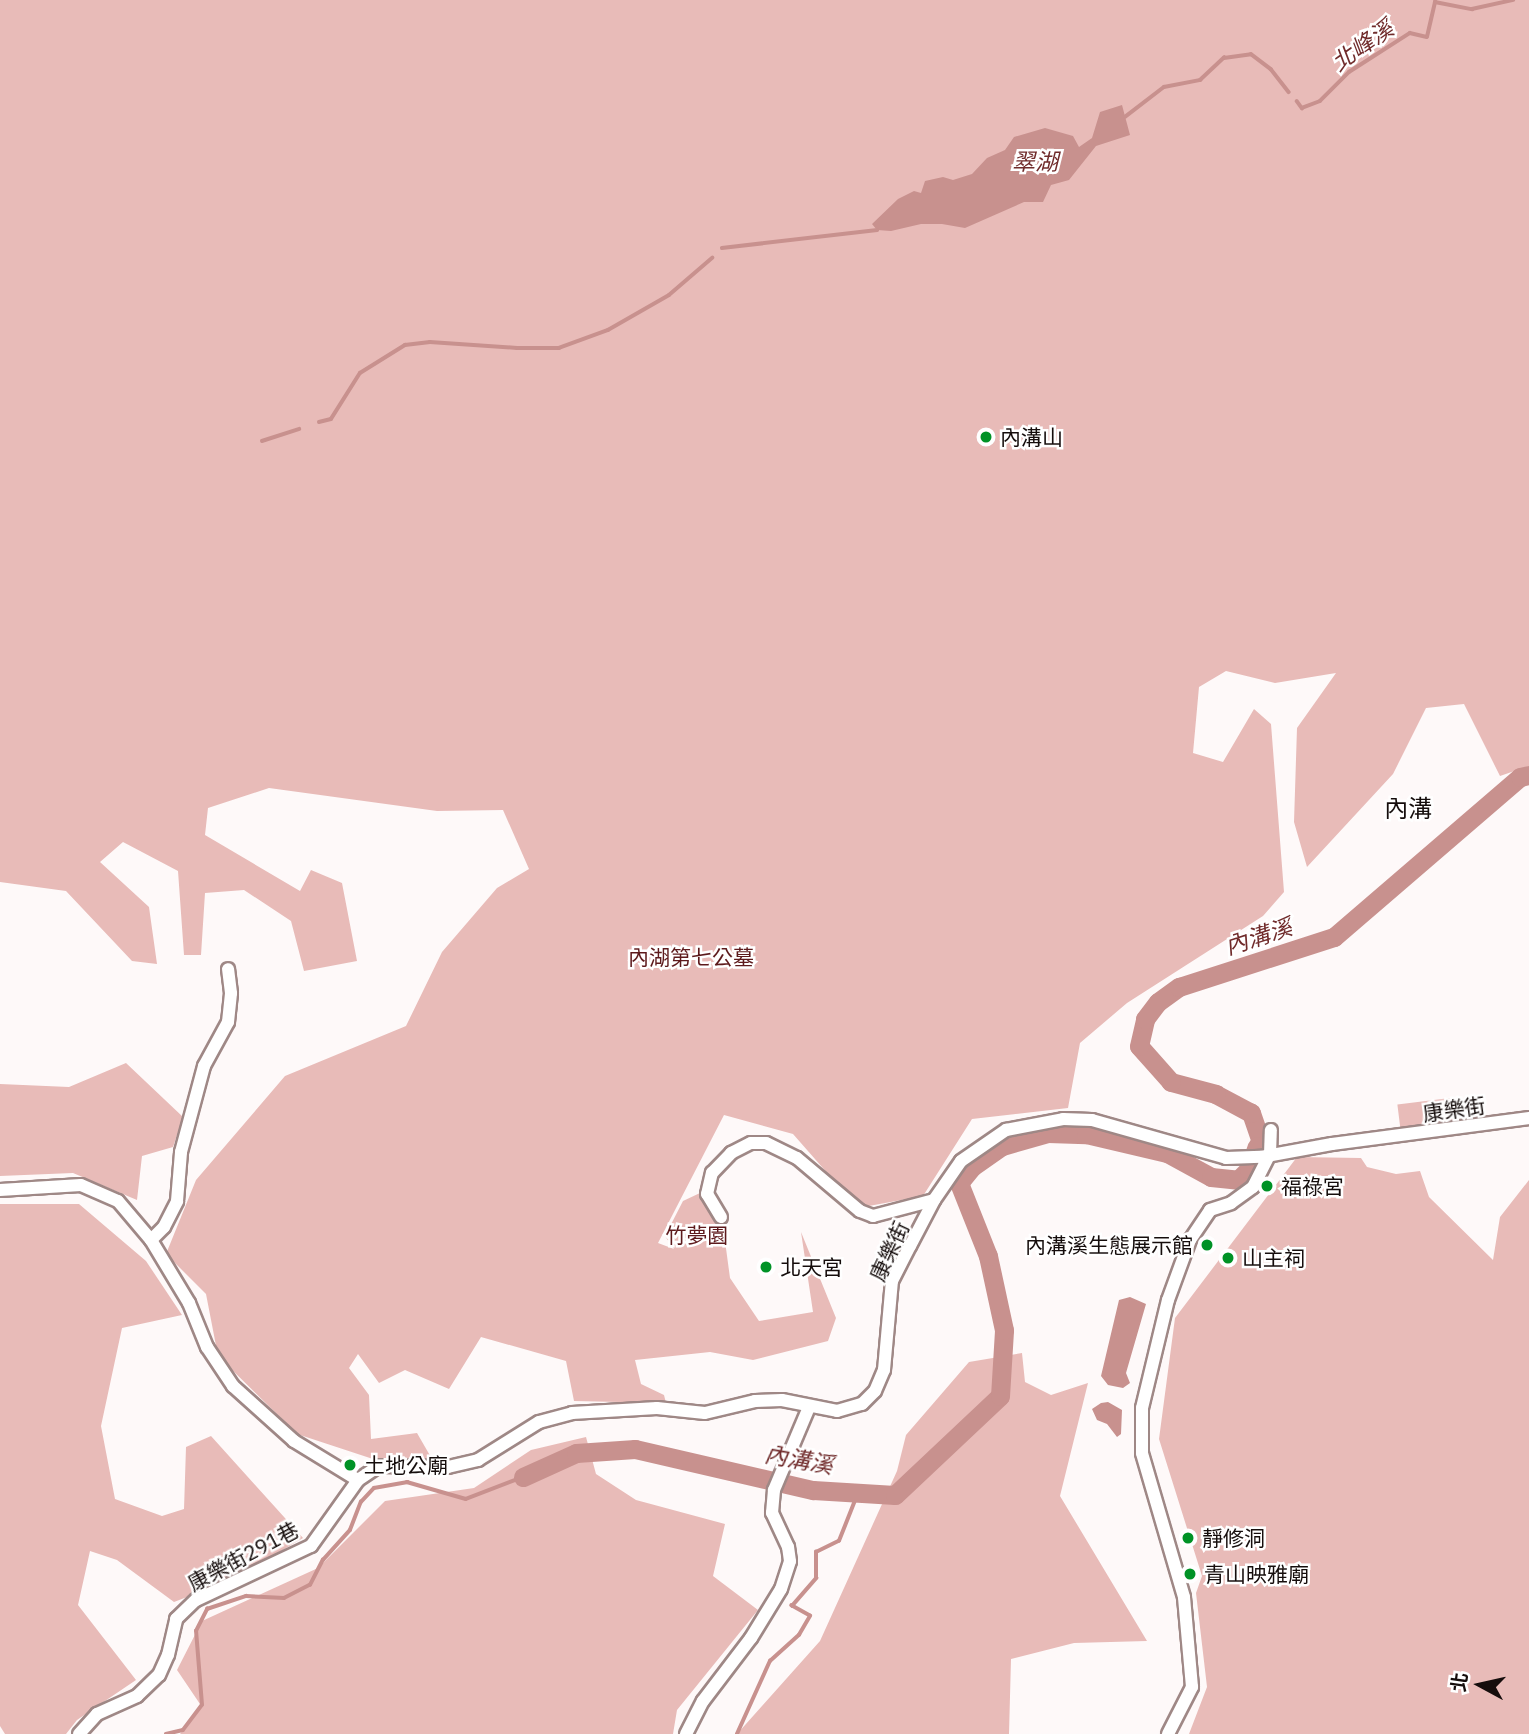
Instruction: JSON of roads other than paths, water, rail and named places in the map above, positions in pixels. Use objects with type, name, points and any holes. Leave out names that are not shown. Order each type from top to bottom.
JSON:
[{"type":"street","points":[[151,1240],[164,1227],[177,1201],[181,1152],[204,1066],[228,1022],[231,993],[228,970]]},
{"type":"street","name":"康樂街","points":[[358,1480],[379,1466],[448,1467],[478,1460],[539,1422],[572,1413],[657,1408],[705,1413],[755,1401],[782,1400],[837,1411],[862,1404],[875,1391],[884,1370],[892,1281],[934,1200],[961,1161],[1006,1129],[1040,1122],[1092,1120],[1226,1158],[1266,1156],[1529,1118]]},
{"type":"street","points":[[1168,1734],[1192,1687],[1184,1597],[1142,1453],[1142,1408],[1168,1300],[1190,1240],[1210,1210],[1231,1203],[1253,1187],[1266,1156],[1271,1130]]},
{"type":"street","points":[[721,1217],[707,1194],[712,1173],[731,1153],[751,1143],[766,1143],[797,1158],[860,1211],[873,1216],[934,1200]]},
{"type":"street","points":[[0,1190],[81,1185],[118,1201],[151,1240],[189,1303],[207,1347],[233,1386],[294,1441],[358,1480]]},
{"type":"street","points":[[686,1734],[703,1701],[751,1638],[781,1589],[790,1561],[788,1547],[772,1513],[774,1490],[787,1465],[809,1407]]},
{"type":"street","name":"康樂街291巷","points":[[79,1734],[97,1714],[137,1696],[159,1675],[168,1655],[176,1619],[196,1600],[311,1546],[358,1480]]},
{"type":"water","name":"翠湖","points":[[1122,105],[1130,135],[1096,146],[1069,180],[1051,185],[1043,202],[1024,202],[965,228],[921,224],[891,231],[877,230],[872,224],[898,199],[914,191],[921,193],[925,181],[943,177],[953,180],[972,174],[987,158],[1005,150],[1014,137],[1045,128],[1073,136],[1079,147],[1092,138],[1100,112]]},
{"type":"water","points":[[1130,1297],[1146,1304],[1126,1373],[1130,1383],[1123,1388],[1108,1385],[1101,1376],[1119,1300]]},
{"type":"water","points":[[1108,1402],[1122,1410],[1121,1434],[1117,1437],[1107,1424],[1097,1420],[1092,1409]]},
{"type":"waterway","name":"北峰溪","points":[[1297,101],[1302,108],[1320,101],[1349,72],[1410,33],[1427,37],[1435,2],[1472,9],[1513,0]]},
{"type":"waterway","name":"北峰溪","points":[[1125,117],[1164,87],[1200,80],[1224,58],[1251,54],[1271,69],[1289,92]]},
{"type":"waterway","points":[[722,248],[877,230]]},
{"type":"waterway","points":[[319,422],[331,419],[360,373],[405,345],[430,342],[559,348],[608,330],[669,295],[712,258]]},
{"type":"waterway","points":[[262,441],[299,429]]},
{"type":"waterway","name":"內溝溪","points":[[1260,1139],[1251,1113],[1216,1094],[1171,1082],[1139,1046],[1145,1019],[1158,1002],[1179,987],[1334,937],[1520,777],[1529,775]]},
{"type":"waterway","name":"內溝溪","points":[[523,1477],[576,1453],[635,1449],[813,1490],[895,1495],[1000,1396],[1004,1330],[988,1256],[959,1183],[972,1167],[1002,1146],[1048,1133],[1086,1134],[1167,1153],[1211,1177],[1238,1180],[1249,1169],[1257,1146]]},
{"type":"waterway","name":"內溝溪","points":[[166,1734],[183,1730],[202,1705],[196,1631],[207,1609],[246,1596],[284,1598],[310,1585],[323,1560],[350,1530],[361,1502],[374,1488],[407,1482],[466,1499],[523,1477]]},
{"type":"waterway","points":[[737,1734],[770,1661],[799,1635],[810,1616],[792,1606],[816,1578],[816,1552],[839,1541],[858,1493]]},
{"type":"place","name":"內溝山","points":[[986,437]]},
{"type":"place","name":"福祿宮","points":[[1267,1186]]},
{"type":"place","name":"內溝溪生態展示館","points":[[1207,1245]]},
{"type":"place","name":"山主祠","points":[[1228,1258]]},
{"type":"place","name":"北天宮","points":[[766,1267]]},
{"type":"place","name":"土地公廟","points":[[350,1465]]},
{"type":"place","name":"靜修洞","points":[[1188,1538]]},
{"type":"place","name":"青山映雅廟","points":[[1190,1574]]},
{"type":"district","name":"內溝","points":[[1408,809]]},
{"type":"park label","name":"內湖第七公墓","points":[[691,957]]},
{"type":"park label","name":"竹夢園","points":[[697,1235]]}]
